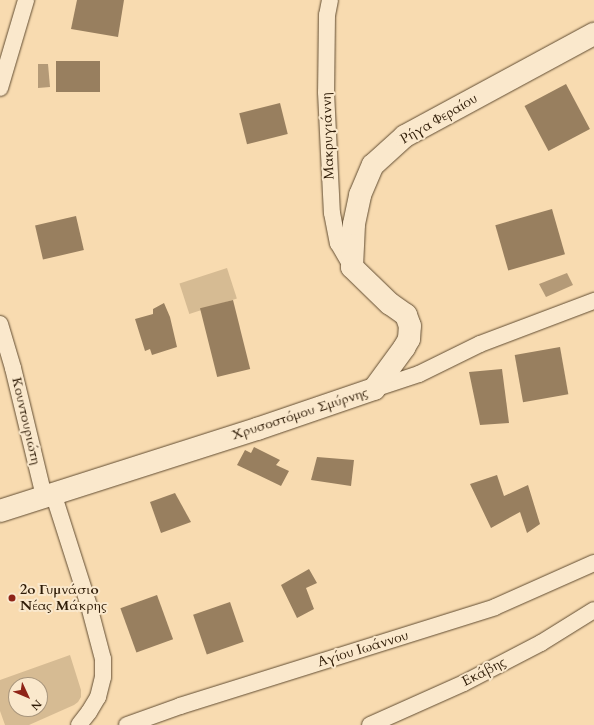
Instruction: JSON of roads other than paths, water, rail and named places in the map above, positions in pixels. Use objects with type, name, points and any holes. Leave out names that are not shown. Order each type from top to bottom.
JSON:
[{"type":"street","points":[[0,88],[26,0]]},
{"type":"street","name":"Μακρυγιάννη","points":[[330,0],[327,15],[326,92],[332,213],[338,243],[352,267]]},
{"type":"street","name":"Ρήγα Φεραίου","points":[[352,267],[354,224],[360,195],[373,165],[406,136],[594,34]]},
{"type":"street","points":[[352,267],[390,304],[406,315],[410,326],[409,339],[404,348],[374,389]]},
{"type":"street","name":"Χρυσοστόμου Σμύρνης","points":[[0,511],[257,429],[419,374],[480,344],[594,301]]},
{"type":"street","name":"Κουντουριώτη","points":[[0,324],[49,495],[89,606],[103,659],[103,677],[98,697],[89,712],[78,725]]},
{"type":"street","name":"Αγίου Ιωάννου","points":[[127,725],[180,706],[495,607],[594,563]]},
{"type":"street","name":"Εκάβης","points":[[370,725],[464,683],[520,654],[594,610]]},
{"type":"place","name":"2ο Γυμνάσιο Νέας Μάκρης","points":[[12,598]]}]
